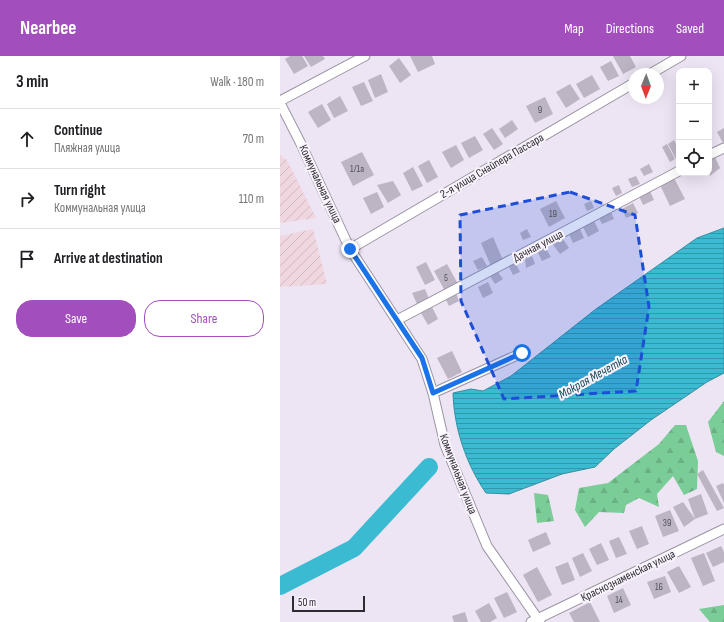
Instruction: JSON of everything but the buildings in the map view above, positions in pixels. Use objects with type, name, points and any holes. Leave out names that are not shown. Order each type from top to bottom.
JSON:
[{"type":"street","points":[[280,102],[365,56]]},
{"type":"street","points":[[660,68],[681,56]]},
{"type":"street","name":"2-я улица Снайпера Пассара","points":[[350,249],[628,87]]},
{"type":"street","name":"Коммунальная улица","points":[[280,102],[350,249],[422,358],[433,393],[445,444],[487,546],[536,621]]},
{"type":"street","points":[[712,154],[724,148]]},
{"type":"street","name":"Дачная улица","points":[[397,320],[676,173]]},
{"type":"street","points":[[433,393],[522,353]]},
{"type":"street","name":"Краснознаменская улица","points":[[536,621],[724,529]]},
{"type":"highlighted area","points":[[570,192],[635,215],[649,307],[636,391],[504,399],[461,301],[460,215]]},
{"type":"shaded area","points":[[280,155],[287,160],[316,218],[280,223]]},
{"type":"shaded area","points":[[313,229],[327,284],[280,287],[280,236]]},
{"type":"green space","points":[[724,401],[724,456],[716,452],[708,422]]},
{"type":"green space","points":[[675,425],[686,425],[698,461],[697,489],[684,495],[673,476],[657,494],[659,507],[639,498],[626,505],[624,513],[599,512],[585,527],[575,510],[579,488],[608,483],[659,444]]},
{"type":"green space","points":[[534,493],[548,495],[554,521],[537,523]]},
{"type":"green space","points":[[724,605],[724,622],[710,622],[699,609]]},
{"type":"water","points":[[724,228],[724,373],[707,382],[651,420],[614,449],[595,467],[562,474],[509,494],[486,493],[467,458],[462,445],[456,419],[453,393],[471,389],[483,391],[511,376],[596,309],[697,238]]},
{"type":"waterway","name":"Мокрая Мечетка","points":[[280,586],[354,548],[429,467]]},
{"type":"route","points":[[350,249],[422,358],[433,393],[522,353]]}]
